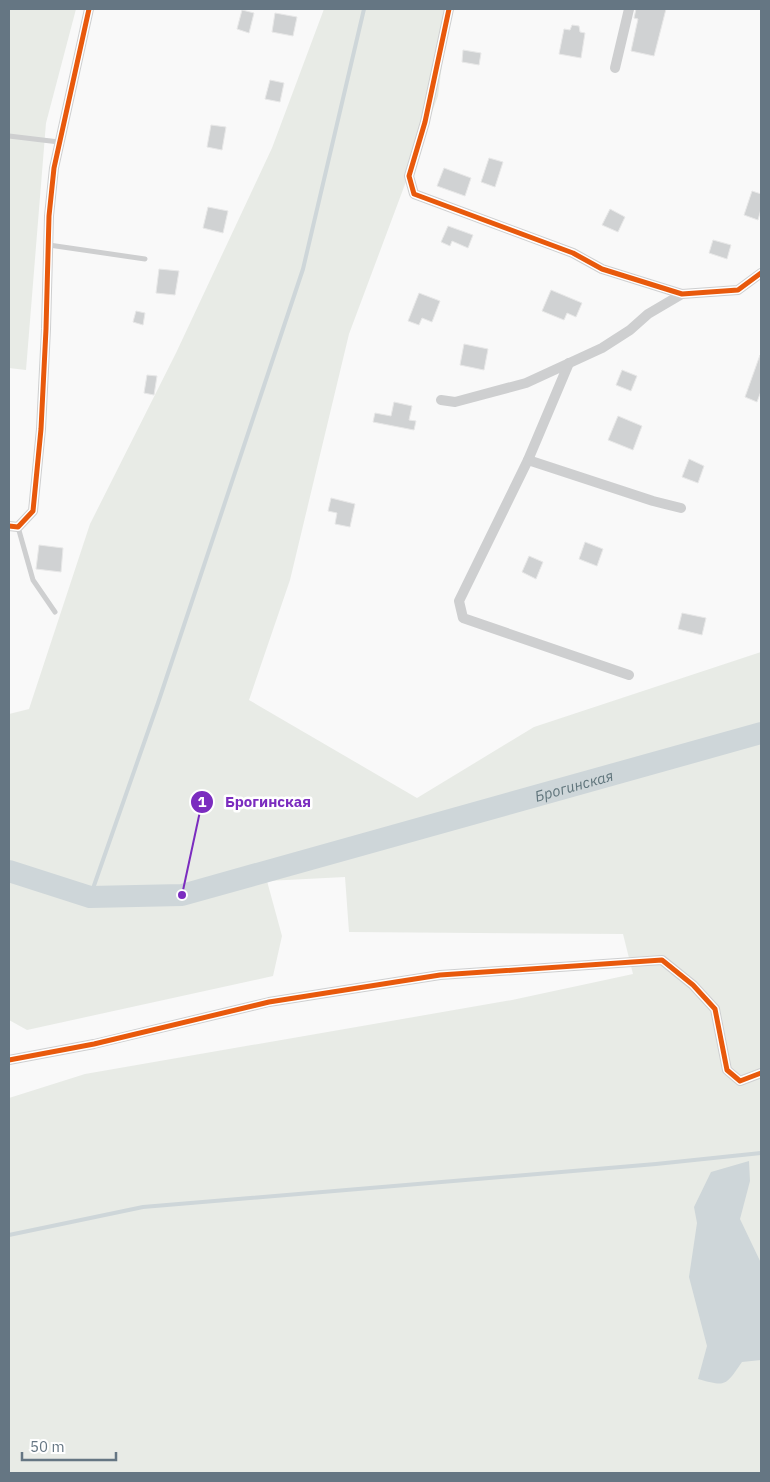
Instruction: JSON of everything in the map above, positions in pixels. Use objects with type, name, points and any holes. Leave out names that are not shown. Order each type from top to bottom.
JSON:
[{"type":"street","points":[[13,526],[33,510],[41,429],[48,245],[54,168],[89,9]]},
{"type":"street","points":[[449,9],[425,122],[409,176],[414,194],[573,253],[602,269],[682,294],[738,290],[761,274]]},
{"type":"street","points":[[615,68],[629,9]]},
{"type":"street","points":[[441,400],[455,402],[517,386],[602,348],[630,330],[648,314],[682,294]]},
{"type":"street","points":[[569,363],[528,460],[459,601],[463,618],[629,675]]},
{"type":"street","points":[[528,460],[653,501],[681,508]]},
{"type":"street","points":[[9,1060],[94,1044],[269,1002],[440,975],[662,960],[693,985],[715,1009],[727,1070],[740,1081],[760,1074],[761,1061]]},
{"type":"lane","points":[[9,136],[59,142]]},
{"type":"lane","points":[[48,245],[145,259]]},
{"type":"lane","points":[[13,526],[33,580],[55,612]]},
{"type":"shaded area","points":[[9,9],[76,9],[46,123],[26,370],[9,368]]},
{"type":"shaded area","points":[[324,9],[449,9],[438,96],[349,334],[290,580],[249,700],[417,798],[534,727],[761,652],[761,1473],[9,1473],[9,1098],[85,1074],[512,1000],[633,974],[623,934],[349,932],[345,877],[267,881],[282,936],[273,976],[27,1030],[9,1020],[9,714],[29,709],[90,524],[176,353],[272,148]]},
{"type":"shaded area","points":[[749,1161],[750,1181],[740,1219],[761,1263],[761,1360],[742,1362],[728,1380],[715,1383],[698,1379],[707,1346],[689,1277],[697,1223],[694,1207],[711,1172]]},
{"type":"building","points":[[636,9],[666,9],[654,56],[631,51],[638,19],[634,18]]},
{"type":"building","points":[[242,10],[254,13],[249,33],[237,29]]},
{"type":"building","points":[[275,13],[297,17],[293,36],[272,32]]},
{"type":"building","points":[[572,25],[579,26],[580,32],[585,33],[581,58],[559,54],[564,29],[570,30]]},
{"type":"building","points":[[463,50],[481,53],[479,65],[462,62]]},
{"type":"building","points":[[270,80],[284,83],[280,102],[265,99]]},
{"type":"building","points":[[211,125],[226,127],[222,150],[207,147]]},
{"type":"building","points":[[489,158],[503,162],[495,187],[481,182]]},
{"type":"building","points":[[444,168],[471,178],[465,196],[437,186]]},
{"type":"building","points":[[752,191],[761,194],[761,209],[758,220],[744,215]]},
{"type":"building","points":[[208,207],[228,211],[223,233],[203,228]]},
{"type":"building","points":[[610,209],[625,217],[618,232],[602,225]]},
{"type":"building","points":[[448,226],[473,235],[468,248],[452,241],[450,246],[441,242]]},
{"type":"building","points":[[713,240],[731,245],[727,259],[709,253]]},
{"type":"building","points":[[159,269],[179,271],[175,295],[156,293]]},
{"type":"building","points":[[551,290],[582,303],[576,317],[567,313],[564,320],[542,311]]},
{"type":"building","points":[[419,293],[440,301],[432,322],[422,318],[419,325],[408,321]]},
{"type":"building","points":[[136,311],[145,313],[143,325],[133,322]]},
{"type":"building","points":[[464,344],[488,349],[484,370],[460,365]]},
{"type":"building","points":[[760,355],[761,391],[757,402],[745,397]]},
{"type":"building","points":[[622,370],[637,376],[631,391],[616,385]]},
{"type":"building","points":[[147,375],[157,376],[154,395],[144,393]]},
{"type":"building","points":[[394,402],[412,406],[409,420],[416,421],[414,430],[373,422],[375,413],[391,416]]},
{"type":"building","points":[[618,416],[642,426],[633,450],[608,440]]},
{"type":"building","points":[[689,459],[704,466],[698,483],[682,477]]},
{"type":"building","points":[[331,498],[355,504],[350,527],[335,524],[337,513],[328,511]]},
{"type":"building","points":[[585,542],[603,549],[597,566],[579,559]]},
{"type":"building","points":[[39,545],[63,548],[61,572],[36,569]]},
{"type":"building","points":[[529,556],[543,562],[536,579],[522,572]]},
{"type":"building","points":[[682,613],[706,618],[702,635],[678,629]]},
{"type":"waterway","points":[[90,897],[158,703],[303,269],[364,9]]},
{"type":"waterway","name":"Брогинская","points":[[9,871],[90,897],[182,895],[761,733]]},
{"type":"waterway","points":[[9,1235],[143,1207],[656,1164],[761,1153]]},
{"type":"cycle path","points":[[9,526],[18,527],[33,511],[41,429],[49,216],[54,168],[89,9]]},
{"type":"cycle path","points":[[449,9],[425,122],[409,176],[414,194],[573,253],[602,269],[682,294],[738,290],[761,273]]},
{"type":"cycle path","points":[[9,1060],[94,1044],[269,1002],[440,975],[662,960],[693,985],[715,1009],[727,1070],[740,1081],[761,1073]]},
{"type":"place","name":"Брогинская","points":[[182,895]]}]
